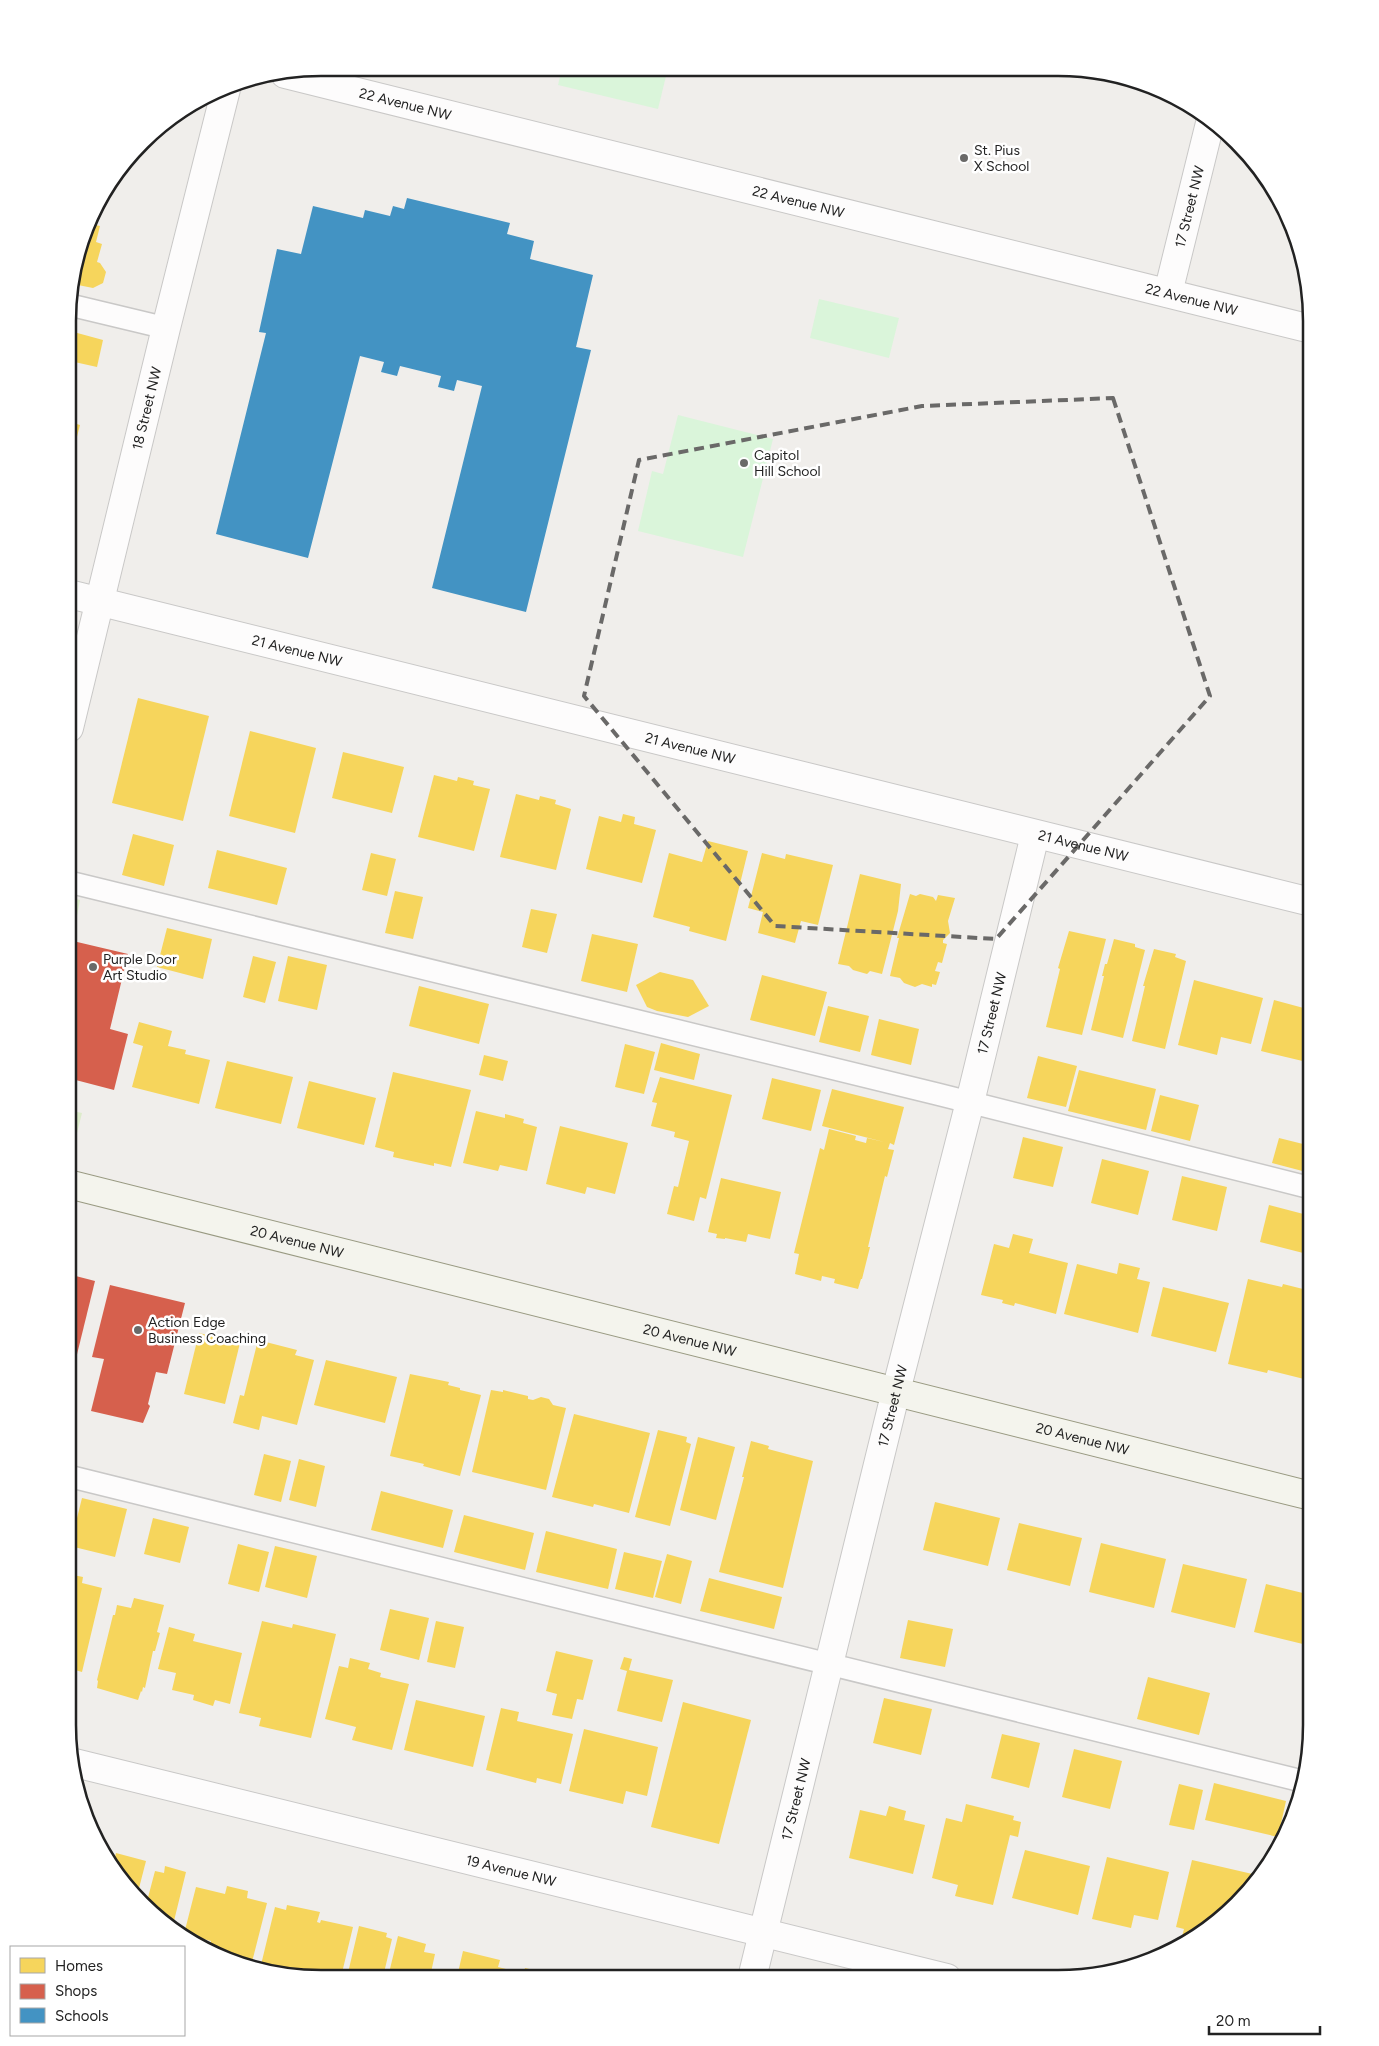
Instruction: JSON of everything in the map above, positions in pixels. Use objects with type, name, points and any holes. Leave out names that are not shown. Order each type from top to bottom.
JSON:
[{"type":"street","name":"22 Avenue NW","points":[[299,77],[1303,327]]},
{"type":"street","name":"18 Street NW","points":[[76,700],[224,97]]},
{"type":"street","name":"17 Street NW","points":[[1168,293],[1209,128]]},
{"type":"street","name":"21 Avenue NW","points":[[76,596],[1303,900]]},
{"type":"street","name":"17 Street NW","points":[[754,1970],[896,1391],[1036,835]]},
{"type":"street","name":"20 Avenue NW","points":[[76,1186],[1303,1494]]},
{"type":"street","name":"19 Avenue NW","points":[[80,1764],[914,1970]]},
{"type":"lane","points":[[77,307],[166,328]]},
{"type":"lane","points":[[76,884],[970,1102],[1303,1186]]},
{"type":"lane","points":[[76,1478],[1296,1780]]},
{"type":"highlighted area","points":[[1113,398],[1210,696],[996,939],[775,926],[584,696],[639,460],[922,406]]},
{"type":"green space","points":[[560,76],[666,76],[658,109],[558,85]]},
{"type":"green space","points":[[819,299],[899,318],[889,358],[810,338]]},
{"type":"green space","points":[[678,415],[773,439],[743,557],[638,531],[652,471],[663,474]]},
{"type":"green space","points":[[76,899],[80,900],[76,921]]},
{"type":"green space","points":[[76,1112],[82,1113],[76,1137]]},
{"type":"building: Homes","points":[[96,225],[100,226],[96,242],[102,244],[97,262],[100,263],[106,272],[103,283],[93,288],[79,285],[89,243]]},
{"type":"building: Homes","points":[[76,333],[103,340],[97,367],[76,362]]},
{"type":"building: Homes","points":[[76,424],[80,425],[76,441]]},
{"type":"building: Homes","points":[[138,698],[209,716],[183,821],[112,803]]},
{"type":"building: Homes","points":[[250,731],[316,748],[295,833],[229,816]]},
{"type":"building: Homes","points":[[343,752],[404,767],[392,813],[332,798]]},
{"type":"building: Homes","points":[[434,775],[457,781],[458,777],[474,781],[473,785],[490,789],[474,851],[418,837]]},
{"type":"building: Homes","points":[[516,794],[539,800],[540,796],[556,800],[555,804],[571,809],[556,870],[500,857]]},
{"type":"building: Homes","points":[[623,814],[635,817],[634,824],[656,830],[642,883],[586,869],[599,816],[621,822]]},
{"type":"building: Homes","points":[[133,834],[174,845],[164,886],[122,875]]},
{"type":"building: Homes","points":[[708,841],[748,851],[726,941],[689,931],[690,927],[653,917],[669,853],[702,862]]},
{"type":"building: Homes","points":[[217,850],[287,868],[277,905],[208,888]]},
{"type":"building: Homes","points":[[371,853],[396,859],[387,896],[362,890]]},
{"type":"building: Homes","points":[[762,853],[785,859],[786,854],[833,865],[818,925],[801,921],[795,943],[758,933],[763,912],[748,908]]},
{"type":"building: Homes","points":[[860,874],[901,884],[898,911],[882,974],[870,971],[867,974],[853,970],[849,966],[838,964]]},
{"type":"building: Homes","points":[[395,891],[423,897],[413,939],[385,933]]},
{"type":"building: Homes","points":[[910,894],[933,897],[936,901],[938,895],[955,898],[948,921],[950,933],[943,940],[943,943],[947,944],[942,963],[938,962],[935,971],[940,972],[936,985],[932,984],[932,987],[922,984],[915,987],[904,983],[900,978],[890,976],[899,938],[897,938]]},
{"type":"building: Homes","points":[[531,909],[557,914],[547,953],[522,947]]},
{"type":"building: Homes","points":[[167,928],[212,939],[203,979],[157,967]]},
{"type":"building: Homes","points":[[1069,931],[1106,939],[1082,1035],[1046,1027],[1060,969],[1058,968]]},
{"type":"building: Homes","points":[[592,934],[638,944],[627,992],[581,981]]},
{"type":"building: Homes","points":[[1114,939],[1135,944],[1135,947],[1145,950],[1123,1038],[1091,1030],[1104,976],[1102,976],[1105,964],[1107,964]]},
{"type":"building: Homes","points":[[1154,949],[1176,954],[1175,957],[1186,961],[1165,1049],[1132,1041],[1145,986],[1143,986]]},
{"type":"building: Homes","points":[[253,956],[276,962],[265,1003],[243,997]]},
{"type":"building: Homes","points":[[288,956],[327,965],[317,1010],[278,1001]]},
{"type":"building: Homes","points":[[660,972],[693,980],[709,1006],[688,1017],[657,1011],[647,1007],[636,985]]},
{"type":"building: Homes","points":[[762,975],[827,992],[815,1036],[750,1020]]},
{"type":"building: Homes","points":[[1194,980],[1263,998],[1251,1044],[1221,1037],[1217,1055],[1178,1045]]},
{"type":"building: Homes","points":[[419,986],[489,1004],[479,1044],[409,1026]]},
{"type":"building: Homes","points":[[1274,1000],[1303,1008],[1303,1061],[1261,1051]]},
{"type":"building: Homes","points":[[828,1006],[869,1016],[860,1052],[819,1042]]},
{"type":"building: Homes","points":[[879,1019],[919,1029],[911,1065],[871,1055]]},
{"type":"building: Homes","points":[[139,1022],[172,1031],[168,1046],[186,1050],[185,1054],[210,1060],[199,1104],[132,1087],[143,1046],[133,1043]]},
{"type":"building: Homes","points":[[661,1043],[700,1054],[694,1080],[654,1070]]},
{"type":"building: Homes","points":[[625,1044],[655,1052],[644,1094],[615,1087]]},
{"type":"building: Homes","points":[[484,1055],[508,1061],[503,1081],[479,1075]]},
{"type":"building: Homes","points":[[1038,1056],[1077,1066],[1066,1107],[1027,1098]]},
{"type":"building: Homes","points":[[227,1061],[293,1077],[281,1124],[215,1108]]},
{"type":"building: Homes","points":[[1079,1070],[1156,1089],[1146,1130],[1068,1111]]},
{"type":"building: Homes","points":[[393,1072],[471,1090],[451,1167],[434,1163],[434,1166],[393,1157],[394,1152],[375,1147]]},
{"type":"building: Homes","points":[[660,1077],[732,1095],[706,1199],[700,1197],[694,1221],[667,1214],[674,1186],[678,1187],[689,1141],[674,1137],[675,1132],[651,1126],[657,1103],[652,1102]]},
{"type":"building: Homes","points":[[772,1078],[821,1090],[811,1131],[762,1119]]},
{"type":"building: Homes","points":[[309,1081],[376,1098],[364,1145],[297,1128]]},
{"type":"building: Homes","points":[[832,1089],[904,1107],[894,1145],[890,1143],[888,1149],[894,1150],[887,1177],[885,1176],[868,1247],[870,1247],[858,1289],[834,1283],[835,1279],[822,1276],[821,1281],[795,1274],[799,1254],[794,1253],[820,1148],[824,1150],[829,1129],[856,1136],[855,1140],[866,1143],[867,1138],[884,1142],[822,1126]]},
{"type":"building: Homes","points":[[1160,1095],[1199,1105],[1190,1141],[1151,1131]]},
{"type":"building: Homes","points":[[476,1111],[505,1118],[505,1114],[524,1119],[523,1123],[537,1127],[527,1171],[500,1165],[498,1171],[463,1163]]},
{"type":"building: Homes","points":[[560,1126],[628,1143],[615,1194],[587,1187],[585,1194],[546,1184]]},
{"type":"building: Homes","points":[[1023,1137],[1063,1147],[1053,1187],[1013,1178]]},
{"type":"building: Homes","points":[[1279,1138],[1303,1144],[1303,1171],[1272,1163]]},
{"type":"building: Homes","points":[[1102,1159],[1149,1171],[1138,1215],[1091,1203]]},
{"type":"building: Homes","points":[[1182,1176],[1227,1187],[1217,1231],[1172,1220]]},
{"type":"building: Homes","points":[[721,1178],[781,1192],[770,1239],[748,1234],[746,1242],[716,1238],[717,1234],[708,1232]]},
{"type":"building: Homes","points":[[1269,1205],[1303,1214],[1303,1253],[1260,1242]]},
{"type":"building: Homes","points":[[1013,1234],[1033,1239],[1029,1253],[1068,1263],[1056,1314],[1015,1303],[1014,1306],[1002,1303],[1003,1300],[981,1295],[994,1244],[1009,1248]]},
{"type":"building: Homes","points":[[1119,1263],[1140,1268],[1137,1279],[1150,1282],[1138,1333],[1064,1314],[1077,1264],[1117,1274]]},
{"type":"building: Homes","points":[[1248,1279],[1282,1287],[1283,1284],[1303,1289],[1303,1379],[1268,1370],[1267,1373],[1228,1364]]},
{"type":"building: Homes","points":[[1163,1287],[1229,1303],[1216,1352],[1151,1336]]},
{"type":"building: Homes","points":[[199,1333],[240,1343],[225,1404],[184,1394]]},
{"type":"building: Homes","points":[[258,1340],[297,1350],[295,1355],[314,1360],[297,1425],[262,1416],[259,1430],[233,1423],[240,1395],[244,1396]]},
{"type":"building: Homes","points":[[326,1360],[397,1377],[385,1423],[314,1405]]},
{"type":"building: Homes","points":[[410,1374],[449,1382],[448,1385],[460,1388],[460,1390],[481,1395],[460,1476],[423,1466],[424,1464],[390,1456]]},
{"type":"building: Homes","points":[[491,1390],[503,1392],[503,1390],[528,1396],[528,1399],[533,1400],[541,1397],[549,1399],[553,1405],[566,1408],[546,1490],[472,1472]]},
{"type":"building: Homes","points":[[574,1414],[650,1433],[629,1513],[594,1504],[593,1507],[552,1497]]},
{"type":"building: Homes","points":[[658,1430],[687,1437],[686,1442],[691,1444],[670,1526],[635,1517]]},
{"type":"building: Homes","points":[[698,1437],[735,1447],[716,1520],[680,1510]]},
{"type":"building: Homes","points":[[751,1441],[769,1446],[768,1449],[813,1461],[783,1588],[719,1572],[744,1477],[742,1477]]},
{"type":"building: Homes","points":[[264,1454],[291,1461],[281,1502],[254,1495]]},
{"type":"building: Homes","points":[[299,1459],[325,1466],[316,1507],[289,1500]]},
{"type":"building: Homes","points":[[381,1491],[453,1510],[443,1548],[371,1530]]},
{"type":"building: Homes","points":[[82,1498],[127,1509],[115,1557],[76,1547],[76,1522]]},
{"type":"building: Homes","points":[[935,1502],[1000,1518],[988,1566],[923,1550]]},
{"type":"building: Homes","points":[[464,1515],[534,1533],[525,1570],[454,1552]]},
{"type":"building: Homes","points":[[153,1518],[189,1527],[180,1563],[144,1554]]},
{"type":"building: Homes","points":[[1019,1523],[1082,1538],[1070,1586],[1007,1570]]},
{"type":"building: Homes","points":[[546,1531],[617,1549],[608,1589],[536,1572]]},
{"type":"building: Homes","points":[[1101,1543],[1166,1559],[1154,1608],[1089,1592]]},
{"type":"building: Homes","points":[[238,1544],[269,1552],[259,1592],[228,1584]]},
{"type":"building: Homes","points":[[275,1546],[317,1556],[307,1598],[265,1587]]},
{"type":"building: Homes","points":[[624,1552],[662,1561],[653,1598],[615,1589]]},
{"type":"building: Homes","points":[[667,1554],[692,1561],[681,1604],[655,1597]]},
{"type":"building: Homes","points":[[1183,1564],[1247,1579],[1235,1628],[1171,1612]]},
{"type":"building: Homes","points":[[76,1576],[83,1577],[82,1583],[102,1588],[82,1672],[76,1670]]},
{"type":"building: Homes","points":[[709,1578],[782,1597],[774,1629],[700,1611]]},
{"type":"building: Homes","points":[[1266,1584],[1303,1593],[1303,1644],[1254,1632]]},
{"type":"building: Homes","points":[[134,1598],[164,1605],[157,1632],[160,1633],[155,1651],[153,1651],[145,1688],[143,1687],[138,1700],[97,1688],[97,1680],[117,1605],[131,1608]]},
{"type":"building: Homes","points":[[390,1609],[429,1618],[419,1660],[380,1650]]},
{"type":"building: Homes","points":[[908,1620],[953,1629],[945,1667],[900,1658]]},
{"type":"building: Homes","points":[[262,1621],[292,1628],[293,1624],[336,1634],[311,1738],[259,1726],[261,1718],[239,1713]]},
{"type":"building: Homes","points":[[436,1621],[464,1627],[455,1668],[427,1662]]},
{"type":"building: Homes","points":[[169,1627],[195,1634],[193,1641],[242,1653],[230,1704],[215,1700],[213,1706],[193,1700],[194,1695],[172,1690],[176,1673],[158,1669]]},
{"type":"building: Homes","points":[[556,1651],[593,1660],[583,1700],[577,1699],[572,1719],[552,1715],[557,1694],[546,1691]]},
{"type":"building: Homes","points":[[624,1657],[632,1659],[629,1670],[673,1680],[662,1722],[617,1711],[627,1671],[620,1669]]},
{"type":"building: Homes","points":[[350,1658],[370,1663],[368,1669],[381,1673],[380,1677],[409,1684],[392,1750],[352,1740],[356,1727],[325,1719],[339,1666],[348,1668]]},
{"type":"building: Homes","points":[[1148,1677],[1210,1693],[1199,1735],[1137,1719]]},
{"type":"building: Homes","points":[[884,1698],[932,1709],[921,1755],[873,1743]]},
{"type":"building: Homes","points":[[416,1700],[485,1716],[473,1767],[404,1750]]},
{"type":"building: Homes","points":[[683,1702],[751,1720],[719,1844],[651,1827]]},
{"type":"building: Homes","points":[[501,1708],[519,1712],[517,1721],[573,1734],[561,1784],[537,1778],[536,1783],[486,1770]]},
{"type":"building: Homes","points":[[584,1729],[658,1747],[647,1796],[626,1791],[623,1804],[569,1791]]},
{"type":"building: Homes","points":[[1002,1734],[1040,1743],[1029,1788],[991,1778]]},
{"type":"building: Homes","points":[[1074,1749],[1122,1761],[1110,1809],[1062,1797]]},
{"type":"building: Homes","points":[[1214,1783],[1286,1801],[1281,1825],[1275,1836],[1205,1820]]},
{"type":"building: Homes","points":[[1179,1784],[1203,1790],[1194,1830],[1169,1825]]},
{"type":"building: Homes","points":[[966,1804],[1014,1816],[1013,1820],[1021,1822],[1018,1837],[1010,1835],[993,1905],[955,1896],[958,1885],[932,1878],[946,1818],[962,1822]]},
{"type":"building: Homes","points":[[889,1806],[906,1811],[904,1820],[925,1825],[913,1874],[849,1858],[860,1810],[886,1816]]},
{"type":"building: Homes","points":[[1025,1850],[1090,1866],[1078,1915],[1012,1898]]},
{"type":"building: Homes","points":[[116,1853],[146,1861],[139,1888],[127,1874],[115,1857]]},
{"type":"building: Homes","points":[[1107,1857],[1169,1872],[1158,1920],[1134,1915],[1131,1928],[1092,1919]]},
{"type":"building: Homes","points":[[1192,1860],[1252,1874],[1231,1898],[1207,1919],[1182,1935],[1184,1929],[1176,1927]]},
{"type":"building: Homes","points":[[165,1866],[186,1872],[174,1920],[148,1898],[155,1871],[164,1873]]},
{"type":"building: Homes","points":[[227,1886],[248,1891],[247,1898],[267,1903],[253,1960],[228,1951],[185,1928],[196,1887],[225,1894]]},
{"type":"building: Homes","points":[[287,1905],[320,1912],[317,1922],[320,1923],[321,1920],[353,1927],[343,1970],[290,1968],[262,1962],[275,1907],[286,1910]]},
{"type":"building: Homes","points":[[359,1926],[387,1933],[386,1937],[392,1939],[385,1970],[349,1970]]},
{"type":"building: Homes","points":[[398,1936],[426,1944],[424,1952],[435,1954],[432,1970],[390,1970]]},
{"type":"building: Homes","points":[[463,1951],[500,1960],[498,1967],[510,1970],[459,1970]]},
{"type":"building: Shops","points":[[76,942],[128,954],[110,1029],[128,1034],[114,1090],[76,1080]]},
{"type":"building: Shops","points":[[76,1276],[95,1281],[76,1358]]},
{"type":"building: Shops","name":"Action Edge Business Coaching","points":[[110,1285],[185,1303],[167,1374],[156,1372],[148,1404],[150,1406],[143,1423],[91,1411],[104,1359],[92,1357]]},
{"type":"building: Schools","points":[[407,198],[510,223],[507,234],[534,241],[530,259],[593,275],[576,347],[591,350],[526,612],[432,588],[482,386],[457,380],[454,391],[438,387],[441,376],[400,366],[397,376],[381,372],[384,362],[360,356],[308,558],[216,534],[266,333],[259,332],[277,249],[301,254],[313,206],[363,218],[365,210],[390,216],[393,206],[404,209]]},
{"type":"place","name":"St. Pius X School","points":[[964,158]]},
{"type":"place","name":"Capitol Hill School","points":[[744,463]]},
{"type":"place","name":"Purple Door Art Studio","points":[[93,967]]},
{"type":"place","name":"Action Edge Business Coaching","points":[[138,1330]]}]
